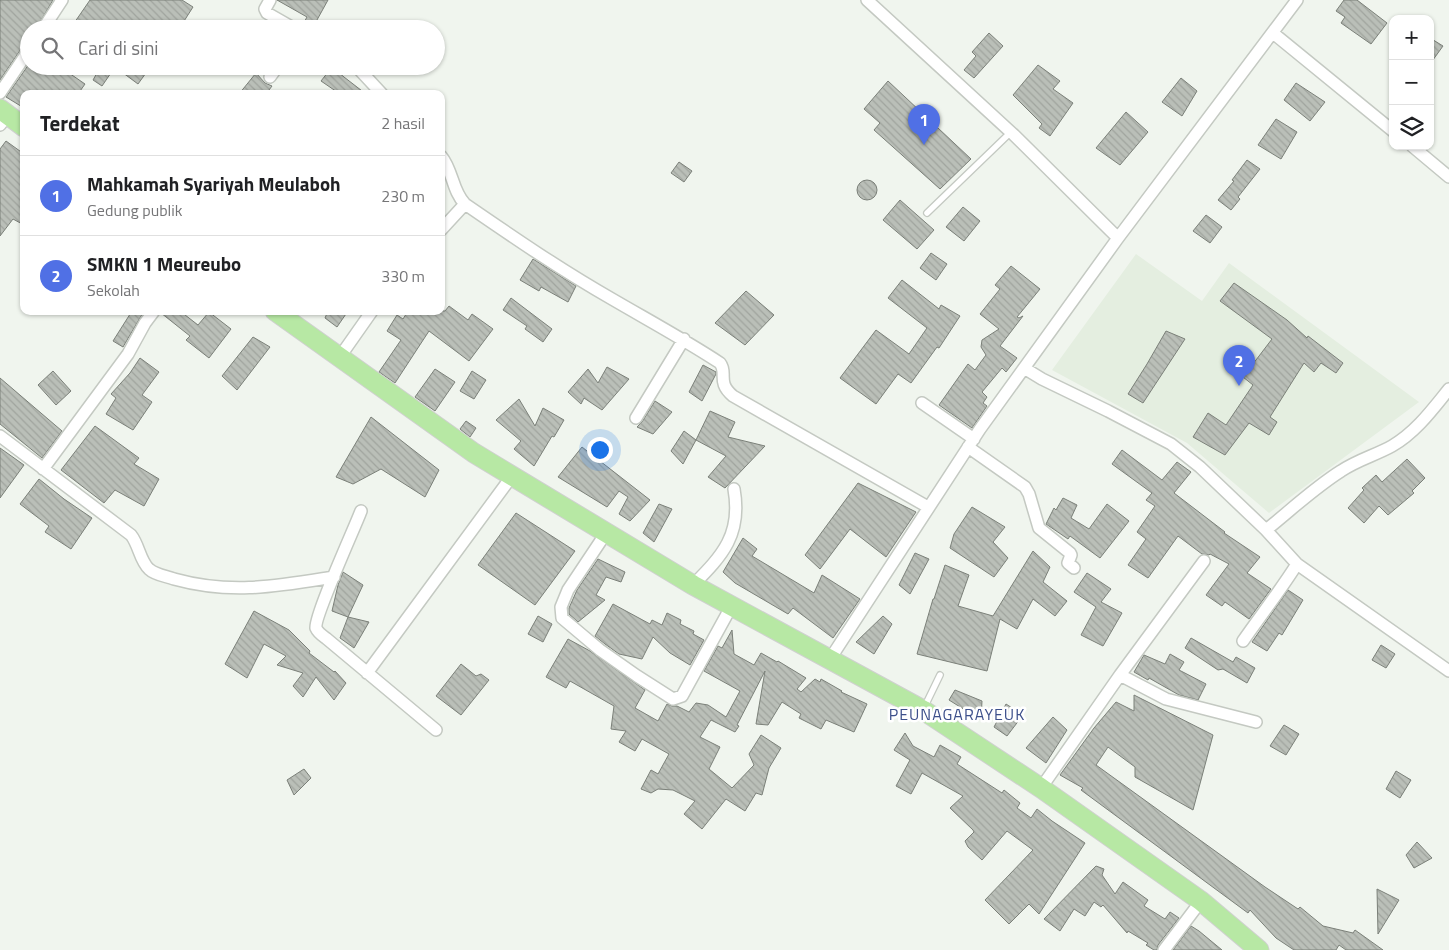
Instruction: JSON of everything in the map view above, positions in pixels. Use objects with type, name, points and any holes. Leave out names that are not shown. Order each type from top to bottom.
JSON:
[{"type":"highway","points":[[3,116],[20,124]]},
{"type":"highway","points":[[280,315],[474,453],[692,585],[924,710],[1042,788],[1201,901],[1259,950]]},
{"type":"street","points":[[49,20],[62,0]]},
{"type":"street","points":[[270,0],[266,9],[267,13],[279,20]]},
{"type":"street","points":[[867,0],[1011,132],[1118,238]]},
{"type":"street","points":[[830,660],[913,534],[928,507],[1118,238],[1276,34],[1297,0]]},
{"type":"street","points":[[1276,34],[1389,128]]},
{"type":"street","points":[[0,93],[20,63]]},
{"type":"street","points":[[364,75],[378,90]]},
{"type":"street","points":[[1417,150],[1449,177]]},
{"type":"street","points":[[445,163],[452,175],[457,194],[465,204],[538,254],[612,299],[684,339],[722,364],[723,385],[733,396],[928,507]]},
{"type":"street","points":[[445,226],[465,204]]},
{"type":"street","points":[[43,469],[128,354],[151,315]]},
{"type":"street","points":[[339,358],[369,315]]},
{"type":"street","points":[[636,418],[684,339]]},
{"type":"street","points":[[1026,370],[1171,444],[1200,467],[1266,530],[1297,564],[1449,671]]},
{"type":"street","points":[[1266,530],[1327,480],[1352,464],[1393,446],[1418,427],[1449,389]]},
{"type":"street","points":[[922,403],[983,457],[1028,490],[1039,528],[1070,553],[1068,563],[1074,568]]},
{"type":"street","points":[[0,436],[131,535],[146,566],[154,572],[196,585],[230,588],[272,587],[334,577]]},
{"type":"street","points":[[367,673],[512,476]]},
{"type":"street","points":[[692,585],[717,561],[731,536],[736,512],[734,489]]},
{"type":"street","points":[[361,511],[320,610],[316,628],[326,640],[436,730]]},
{"type":"street","points":[[606,533],[568,590],[560,607],[562,618],[600,650],[673,699],[682,696],[731,607]]},
{"type":"street","points":[[1042,788],[1120,675],[1204,561]]},
{"type":"street","points":[[1243,641],[1268,604],[1278,594],[1297,564]]},
{"type":"street","points":[[1120,675],[1166,699],[1256,722]]},
{"type":"street","points":[[1164,950],[1201,901]]},
{"type":"lane","points":[[927,213],[1011,132]]},
{"type":"lane","points":[[924,710],[940,675]]},
{"type":"shaded area","points":[[1136,254],[1202,301],[1229,263],[1419,402],[1269,513],[1187,443],[1052,370]]},
{"type":"building","points":[[0,0],[53,0],[41,20],[20,20],[20,50],[0,80]]},
{"type":"building","points":[[90,0],[182,0],[193,7],[185,20],[76,20]]},
{"type":"building","points":[[277,0],[328,0],[317,20],[305,20],[307,17]]},
{"type":"building","points":[[1344,0],[1357,0],[1387,23],[1371,44],[1341,23],[1345,17],[1336,11]]},
{"type":"building","points":[[989,33],[1003,46],[974,78],[964,70],[976,56],[972,52]]},
{"type":"building","points":[[1434,40],[1443,46],[1434,58]]},
{"type":"building","points":[[1038,65],[1060,81],[1053,89],[1073,103],[1050,136],[1039,128],[1042,124],[1013,95]]},
{"type":"building","points":[[21,75],[72,75],[85,84],[81,90],[20,90],[20,106],[6,97]]},
{"type":"building","points":[[96,75],[110,75],[102,86],[93,80]]},
{"type":"building","points":[[126,75],[144,75],[138,84]]},
{"type":"building","points":[[254,75],[258,75],[265,83],[272,86],[269,90],[242,90]]},
{"type":"building","points":[[326,75],[342,75],[361,90],[334,90],[321,81]]},
{"type":"building","points":[[1181,78],[1197,91],[1182,116],[1162,102]]},
{"type":"building","points":[[888,81],[971,159],[940,189],[874,130],[880,123],[864,109]]},
{"type":"building","points":[[1296,83],[1325,102],[1310,121],[1284,100]]},
{"type":"building","points":[[1126,112],[1148,132],[1120,165],[1096,148]]},
{"type":"building","points":[[1276,119],[1297,132],[1281,159],[1258,145]]},
{"type":"building","points":[[6,141],[20,151],[20,223],[13,219],[0,236],[0,149]]},
{"type":"building","points":[[1247,160],[1260,169],[1238,197],[1240,199],[1231,210],[1218,200],[1234,181],[1232,180]]},
{"type":"building","points":[[679,162],[692,171],[684,182],[671,173]]},
{"type":"building","points":[[863,180],[871,180],[877,186],[877,194],[871,200],[863,200],[857,194],[857,186]]},
{"type":"building","points":[[900,200],[934,230],[917,249],[883,220]]},
{"type":"building","points":[[963,207],[980,221],[964,241],[946,227]]},
{"type":"building","points":[[1206,215],[1222,227],[1210,243],[1193,231]]},
{"type":"building","points":[[931,253],[947,264],[936,280],[920,268]]},
{"type":"building","points":[[533,259],[576,286],[568,302],[541,287],[539,291],[520,280]]},
{"type":"building","points":[[1011,266],[1040,289],[1017,317],[1023,316],[1000,346],[1017,358],[1006,372],[1002,368],[982,392],[987,397],[983,403],[987,406],[972,428],[939,405],[968,364],[975,370],[986,355],[981,347],[982,340],[999,329],[980,314],[1000,289],[995,285]]},
{"type":"building","points":[[902,280],[939,309],[941,305],[960,316],[939,348],[937,347],[911,383],[898,374],[876,404],[840,378],[876,330],[909,354],[927,328],[888,298]]},
{"type":"building","points":[[1234,283],[1287,320],[1307,338],[1308,336],[1343,363],[1336,373],[1321,363],[1314,372],[1304,363],[1270,417],[1277,422],[1269,435],[1249,423],[1225,455],[1193,437],[1208,413],[1226,425],[1253,385],[1243,377],[1272,339],[1220,301]]},
{"type":"building","points":[[746,291],[774,315],[745,345],[715,323]]},
{"type":"building","points":[[511,298],[552,329],[543,342],[525,329],[527,326],[503,310]]},
{"type":"building","points":[[449,306],[468,320],[472,314],[493,329],[469,361],[429,331],[395,383],[379,372],[401,340],[387,331],[397,315],[403,319],[406,315],[445,315],[445,311]]},
{"type":"building","points":[[129,315],[142,315],[123,347],[113,341]]},
{"type":"building","points":[[164,315],[185,315],[198,325],[206,315],[213,315],[231,329],[209,358],[186,340],[190,336]]},
{"type":"building","points":[[326,315],[345,315],[337,327],[325,318]]},
{"type":"building","points":[[1166,331],[1185,339],[1143,403],[1128,394]]},
{"type":"building","points":[[253,337],[270,347],[237,390],[222,376]]},
{"type":"building","points":[[140,358],[159,372],[142,395],[152,402],[133,430],[106,414],[116,398],[111,394],[130,373]]},
{"type":"building","points":[[703,365],[716,372],[716,374],[702,401],[689,392]]},
{"type":"building","points":[[607,367],[629,379],[602,410],[584,398],[581,404],[568,392],[588,369],[598,383]]},
{"type":"building","points":[[435,369],[455,382],[435,411],[415,397]]},
{"type":"building","points":[[53,371],[71,391],[56,405],[38,385]]},
{"type":"building","points":[[472,371],[486,380],[474,399],[460,391]]},
{"type":"building","points":[[0,378],[62,431],[42,458],[0,424]]},
{"type":"building","points":[[519,399],[535,426],[543,408],[564,420],[534,466],[514,449],[521,441],[496,420]]},
{"type":"building","points":[[655,401],[672,412],[653,434],[637,427]]},
{"type":"building","points":[[710,411],[735,422],[728,437],[765,446],[725,488],[708,477],[726,456],[696,440]]},
{"type":"building","points":[[371,417],[439,470],[425,497],[381,469],[353,484],[336,477]]},
{"type":"building","points":[[466,421],[476,428],[470,437],[460,429]]},
{"type":"building","points":[[95,426],[139,458],[134,464],[159,479],[144,506],[115,490],[104,503],[61,470]]},
{"type":"building","points":[[684,431],[696,440],[683,464],[671,451]]},
{"type":"building","points":[[582,447],[650,500],[630,521],[619,514],[628,497],[619,491],[607,507],[558,477]]},
{"type":"building","points":[[0,448],[24,465],[0,498]]},
{"type":"building","points":[[1122,450],[1162,480],[1177,462],[1191,472],[1174,493],[1224,533],[1260,557],[1247,573],[1271,589],[1249,619],[1225,602],[1222,606],[1206,595],[1229,564],[1210,554],[1202,554],[1178,536],[1148,578],[1128,565],[1146,539],[1137,532],[1155,506],[1146,500],[1152,493],[1112,464]]},
{"type":"building","points":[[1407,459],[1425,478],[1412,491],[1414,493],[1388,515],[1379,506],[1364,523],[1348,508],[1364,490],[1362,488],[1376,475],[1382,482]]},
{"type":"building","points":[[39,479],[92,518],[71,549],[45,532],[49,526],[20,504]]},
{"type":"building","points":[[858,483],[916,512],[886,557],[850,529],[820,569],[805,555]]},
{"type":"building","points":[[1063,498],[1077,505],[1071,518],[1089,529],[1107,504],[1129,521],[1100,558],[1070,536],[1068,539],[1046,524],[1054,508],[1056,510]]},
{"type":"building","points":[[659,504],[672,509],[654,542],[643,533]]},
{"type":"building","points":[[972,507],[1005,527],[993,542],[1008,558],[994,577],[950,548],[954,534]]},
{"type":"building","points":[[516,513],[575,551],[535,605],[478,565]]},
{"type":"building","points":[[743,538],[757,549],[752,556],[814,593],[822,575],[860,599],[833,638],[793,608],[788,614],[735,583],[723,572]]},
{"type":"building","points":[[1033,551],[1050,567],[1043,582],[1067,601],[1055,616],[1033,599],[1017,629],[1000,619],[987,671],[917,654],[945,565],[969,575],[958,606],[993,616]]},
{"type":"building","points":[[915,553],[929,559],[910,594],[899,585]]},
{"type":"building","points":[[598,559],[625,572],[621,582],[606,577],[596,595],[605,600],[578,622],[569,614],[569,608],[577,590]]},
{"type":"building","points":[[343,572],[363,585],[348,617],[332,611]]},
{"type":"building","points":[[1087,573],[1111,589],[1101,602],[1122,613],[1103,646],[1081,635],[1096,607],[1074,592]]},
{"type":"building","points":[[1288,590],[1303,600],[1282,635],[1279,633],[1267,651],[1252,642]]},
{"type":"building","points":[[613,604],[650,624],[652,620],[662,625],[667,613],[681,620],[680,624],[694,631],[693,634],[704,640],[690,665],[670,653],[653,637],[642,659],[619,654],[605,644],[595,636]]},
{"type":"building","points":[[254,611],[289,630],[310,651],[309,653],[335,671],[346,683],[334,700],[316,677],[303,697],[293,686],[303,673],[277,665],[286,656],[264,644],[247,678],[225,664]]},
{"type":"building","points":[[538,616],[552,624],[543,642],[528,634]]},
{"type":"building","points":[[883,616],[892,624],[874,654],[856,642]]},
{"type":"building","points":[[348,617],[369,622],[354,648],[340,638]]},
{"type":"building","points":[[732,630],[734,654],[754,665],[761,653],[778,661],[806,678],[797,689],[801,692],[815,679],[820,682],[821,679],[841,692],[867,704],[854,732],[826,720],[821,729],[799,718],[801,714],[782,702],[768,725],[756,724],[765,671],[735,732],[711,720],[700,737],[720,747],[709,769],[732,788],[754,765],[749,754],[761,735],[781,748],[769,768],[762,795],[756,793],[745,811],[726,799],[702,829],[684,814],[695,801],[673,790],[658,789],[651,793],[641,789],[651,770],[658,774],[669,754],[642,739],[635,751],[619,742],[626,731],[611,729],[614,706],[570,681],[566,688],[546,677],[568,639],[590,651],[645,690],[635,708],[658,721],[667,704],[677,706],[689,712],[696,703],[708,705],[726,717],[740,691],[704,671],[718,646],[722,648]]},
{"type":"building","points":[[1191,638],[1233,662],[1236,657],[1255,668],[1247,683],[1223,669],[1218,670],[1185,648]]},
{"type":"building","points":[[1381,645],[1395,654],[1386,668],[1372,660]]},
{"type":"building","points":[[1170,654],[1184,662],[1179,670],[1206,684],[1198,700],[1179,695],[1134,672],[1144,655],[1165,664]]},
{"type":"building","points":[[461,664],[476,676],[481,674],[489,680],[461,715],[436,696]]},
{"type":"building","points":[[955,690],[982,701],[981,720],[949,700]]},
{"type":"building","points":[[1134,695],[1213,735],[1193,810],[1135,777],[1135,767],[1108,747],[1096,765],[1265,887],[1298,909],[1300,907],[1323,926],[1353,933],[1355,930],[1383,950],[1346,950],[1339,945],[1336,950],[1294,950],[1276,938],[1250,910],[1248,913],[1081,790],[1083,788],[1060,775],[1094,728],[1116,702],[1134,711]]},
{"type":"building","points":[[1006,704],[1023,715],[1007,736],[994,727]]},
{"type":"building","points":[[1053,717],[1067,730],[1046,763],[1026,748]]},
{"type":"building","points":[[1284,725],[1299,734],[1286,755],[1270,746]]},
{"type":"building","points":[[905,733],[913,746],[934,757],[940,745],[961,757],[957,764],[1002,793],[1004,790],[1020,803],[1017,808],[1031,818],[1037,809],[1085,843],[1039,914],[1029,904],[1009,924],[985,900],[1033,850],[1007,831],[982,860],[968,847],[965,841],[974,832],[973,830],[950,808],[963,796],[922,773],[911,794],[896,786],[910,760],[894,750]]},
{"type":"building","points":[[304,769],[311,778],[294,795],[287,780]]},
{"type":"building","points":[[1396,771],[1411,780],[1400,798],[1386,789]]},
{"type":"building","points":[[1417,842],[1432,858],[1414,868],[1406,855]]},
{"type":"building","points":[[1096,866],[1104,869],[1102,875],[1115,894],[1123,882],[1148,900],[1144,906],[1165,919],[1170,912],[1179,918],[1158,945],[1157,950],[1146,945],[1148,943],[1128,931],[1127,933],[1103,905],[1101,907],[1094,902],[1085,916],[1074,909],[1060,931],[1044,919]]},
{"type":"building","points":[[1377,889],[1399,900],[1378,934]]},
{"type":"building","points":[[1191,926],[1199,931],[1222,950],[1173,950]]},
{"type":"place","name":"Mahkamah Syariyah Meulaboh","points":[[924,145]]},
{"type":"place","name":"SMKN 1 Meureubo","points":[[1239,386]]},
{"type":"district","name":"PEUNAGARAYEUK","points":[[957,714]]}]
